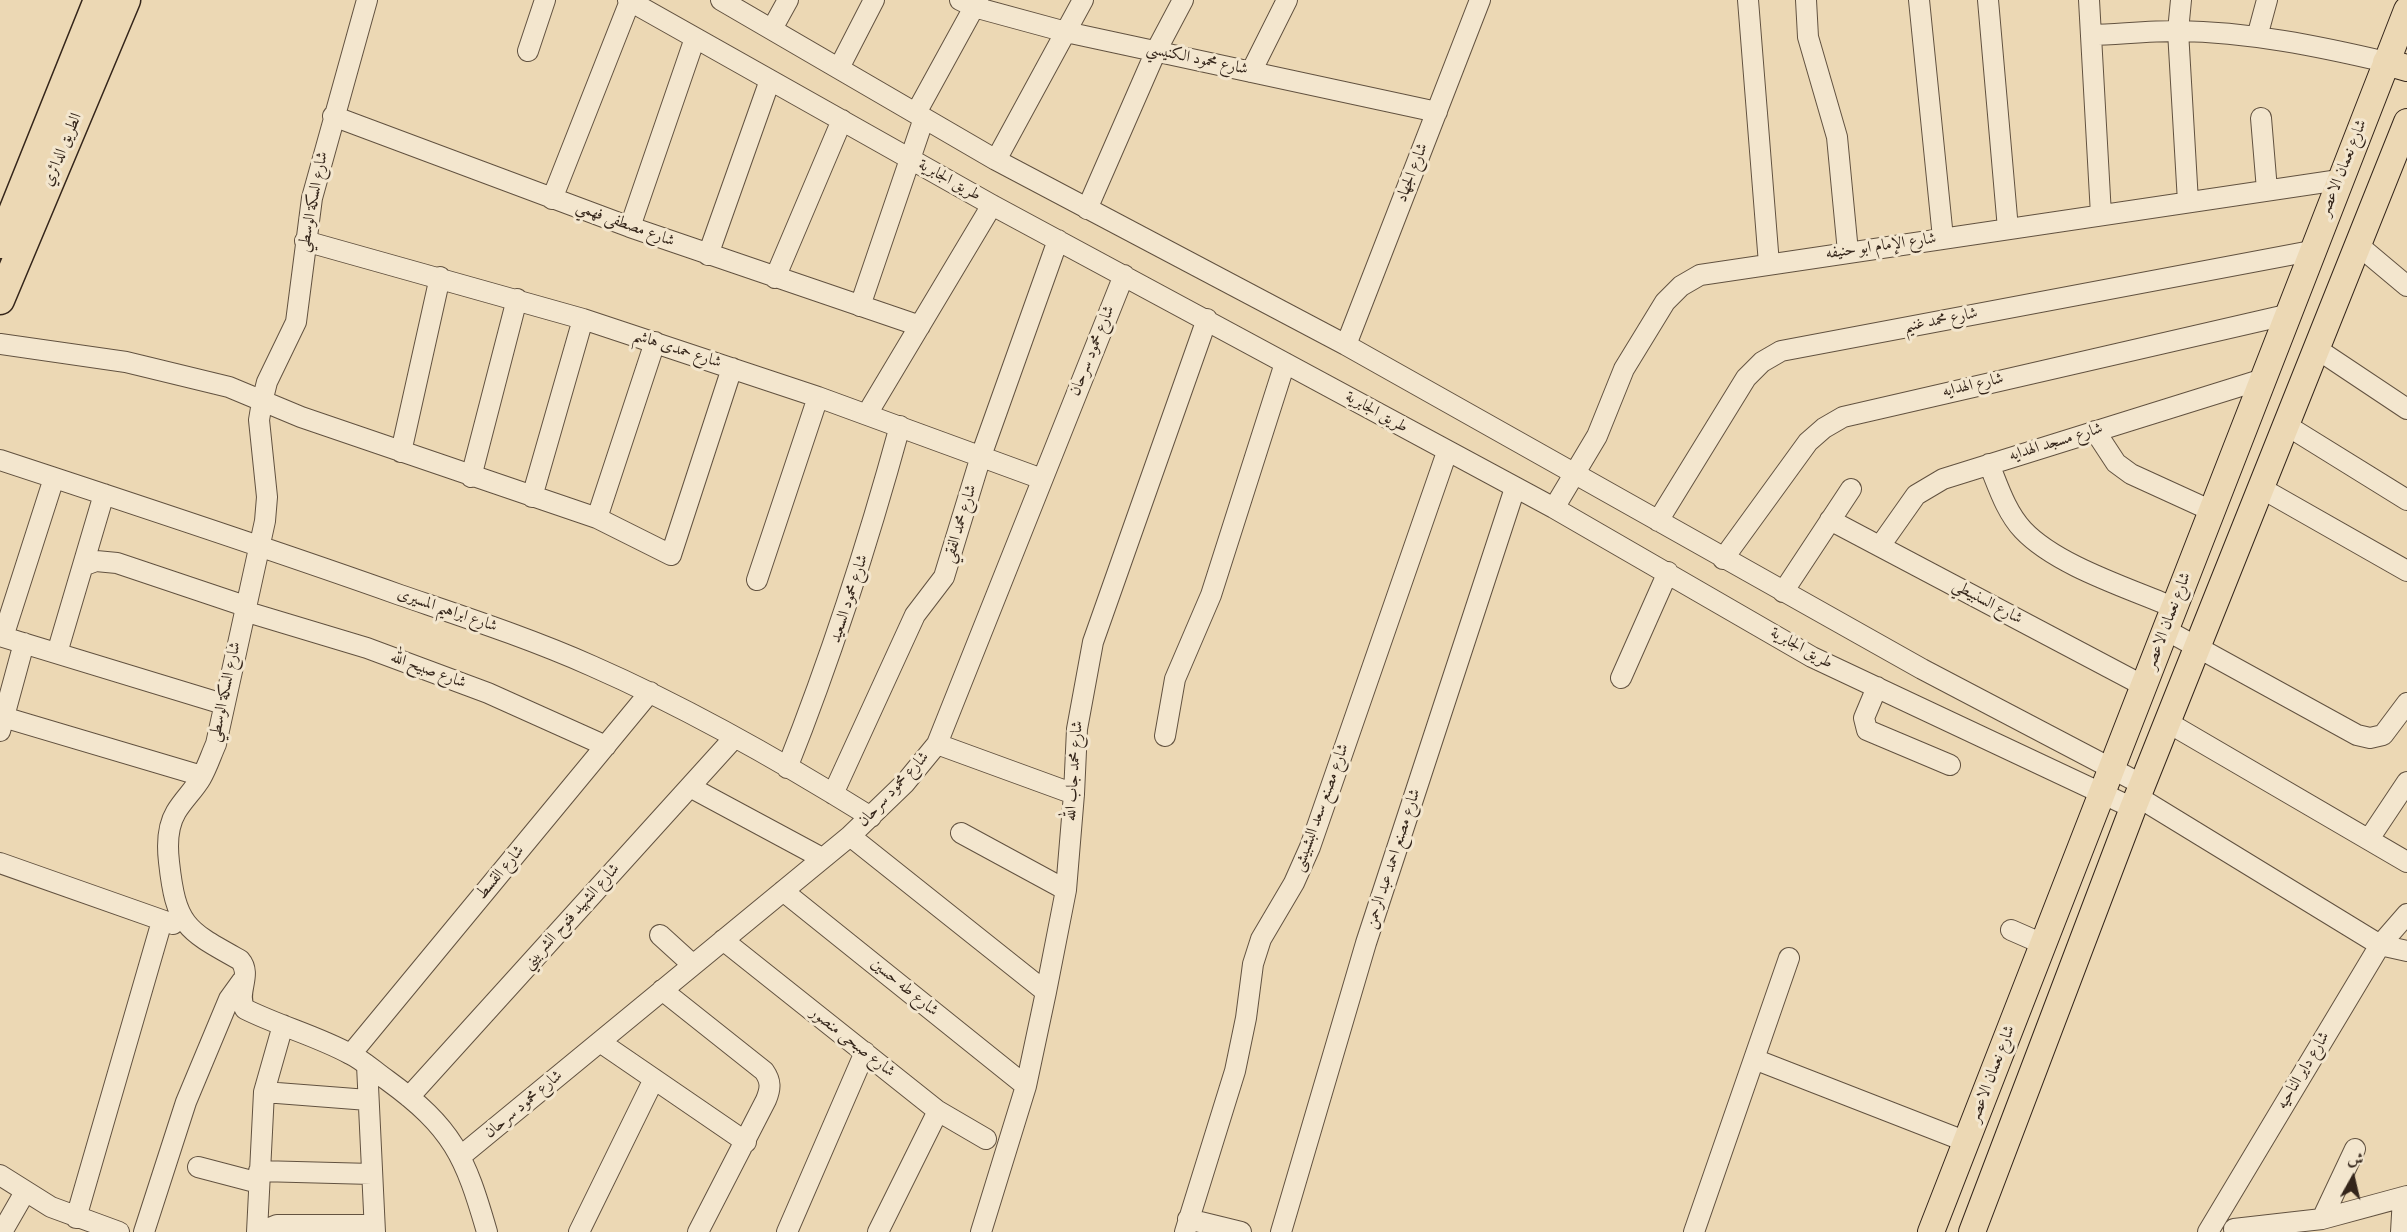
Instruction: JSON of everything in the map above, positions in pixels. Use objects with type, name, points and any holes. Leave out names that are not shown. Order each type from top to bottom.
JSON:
[{"type":"highway","name":"الطريق الدائري","points":[[0,244],[98,0]]},
{"type":"highway","name":"الطريق الدائري","points":[[0,300],[126,0]]},
{"type":"main road","name":"شارع نعمان الاعصر","points":[[1931,1232],[2171,619],[2260,380],[2339,180],[2397,65],[2407,10]]},
{"type":"main road","points":[[1972,1232],[2167,722],[2407,122]]},
{"type":"main road","points":[[2188,574],[2221,588]]},
{"type":"street","name":"شارع السكة الوسطي","points":[[246,976],[245,965],[240,960],[201,938],[191,929],[173,899],[168,848],[169,830],[176,813],[202,776],[216,744],[265,521],[267,497],[260,440],[262,402],[267,382],[296,322],[300,306],[305,241],[319,168],[368,0]]},
{"type":"street","points":[[528,51],[544,0]]},
{"type":"street","name":"طريق الجابرية","points":[[721,0],[996,160],[1346,345],[1783,592],[2138,797],[2380,945],[2407,951]]},
{"type":"street","points":[[772,29],[788,0]]},
{"type":"street","points":[[839,68],[874,0]]},
{"type":"street","points":[[996,160],[1083,0]]},
{"type":"street","points":[[1087,209],[1156,51],[1183,0]]},
{"type":"street","points":[[1251,72],[1287,0]]},
{"type":"street","name":"شارع الجهاد","points":[[1346,345],[1480,0]]},
{"type":"street","points":[[1748,0],[1769,264]]},
{"type":"street","points":[[1806,0],[1808,37],[1837,137],[1848,252]]},
{"type":"street","points":[[1919,0],[1943,238]]},
{"type":"street","points":[[1988,0],[2008,229]]},
{"type":"street","points":[[2089,0],[2101,215]]},
{"type":"street","points":[[2181,0],[2178,31],[2188,202]]},
{"type":"street","points":[[2257,37],[2267,0]]},
{"type":"street","points":[[552,199],[629,1]]},
{"type":"street","name":"طريق الجابرية","points":[[629,1],[992,205],[1554,508],[1812,657],[1877,687],[2107,780]]},
{"type":"street","points":[[860,306],[909,158],[920,115],[971,2]]},
{"type":"street","name":"شارع محمود الكنيسي","points":[[971,2],[1066,32],[1437,112]]},
{"type":"street","points":[[2091,35],[2178,31],[2257,37],[2322,47],[2397,65]]},
{"type":"street","points":[[630,227],[695,38]]},
{"type":"street","points":[[708,255],[770,80]]},
{"type":"street","name":"شارع مصطفى فهمي","points":[[333,116],[708,255],[920,326]]},
{"type":"street","points":[[2261,118],[2267,190]]},
{"type":"street","points":[[775,278],[842,120]]},
{"type":"street","name":"شارع الإمام ابو حنيفه","points":[[1554,508],[1597,436],[1624,369],[1665,302],[1681,286],[1700,275],[2339,180]]},
{"type":"street","points":[[867,414],[992,205]]},
{"type":"street","name":"شارع محمد الفقي","points":[[833,794],[915,615],[944,577],[981,456],[1058,240]]},
{"type":"street","name":"شارع حمدى هاشم","points":[[305,241],[517,299],[655,342],[818,396],[1042,479]]},
{"type":"street","points":[[2358,245],[2407,286]]},
{"type":"street","name":"شارع محمد غنيم","points":[[1658,521],[1746,378],[1762,362],[1781,351],[2311,252]]},
{"type":"street","name":"شارع محمود سرحان","points":[[462,1156],[850,836],[905,783],[936,744],[1124,275]]},
{"type":"street","points":[[401,452],[440,277]]},
{"type":"street","points":[[471,477],[517,299]]},
{"type":"street","name":"شارع الهدايه","points":[[1723,559],[1808,442],[1824,428],[1843,417],[2286,315]]},
{"type":"street","points":[[532,497],[583,319]]},
{"type":"street","name":"شارع محمد جاب الله","points":[[981,1232],[1026,1086],[1066,890],[1077,729],[1093,642],[1207,319]]},
{"type":"street","points":[[597,518],[655,342]]},
{"type":"street","points":[[0,344],[161,368],[229,387],[262,402],[471,477],[597,518],[671,555],[732,368]]},
{"type":"street","points":[[2317,349],[2407,409]]},
{"type":"street","points":[[1165,736],[1175,679],[1210,595],[1285,363]]},
{"type":"street","name":"شارع مسجد الهدايه","points":[[1880,546],[1906,507],[1929,485],[1989,464],[2260,380]]},
{"type":"street","points":[[757,580],[818,396]]},
{"type":"street","points":[[2286,425],[2407,500]]},
{"type":"street","name":"شارع محمود السعيد","points":[[787,768],[838,635],[869,542],[900,426]]},
{"type":"street","points":[[2095,431],[2116,463],[2131,474],[2212,511]]},
{"type":"street","name":"شارع مصنع سعد البشبيشى","points":[[1187,1226],[1235,1071],[1246,1018],[1253,964],[1261,939],[1311,847],[1447,452]]},
{"type":"street","name":"شارع ابراهيم المسيرى","points":[[0,460],[259,545],[530,640],[650,693],[734,738],[871,817]]},
{"type":"street","points":[[1989,464],[2005,503],[2022,529],[2044,549],[2171,619],[2197,647],[2357,735],[2370,738],[2383,735],[2407,703]]},
{"type":"street","points":[[54,478],[1,636],[223,704]]},
{"type":"street","name":"شارع مصنع احمد عبد الرحمن","points":[[1281,1232],[1366,943],[1515,488]]},
{"type":"street","points":[[2261,488],[2407,571]]},
{"type":"street","points":[[1783,592],[1851,489]]},
{"type":"street","points":[[57,653],[85,565],[104,494]]},
{"type":"street","name":"شارع السنبيطي","points":[[1830,520],[2144,686]]},
{"type":"street","name":"شارع صبيح الله","points":[[85,565],[96,561],[117,563],[244,609],[368,648],[477,689],[606,746]]},
{"type":"street","points":[[1621,678],[1668,572]]},
{"type":"street","points":[[24,643],[1,721],[202,776]]},
{"type":"street","points":[[1877,687],[1864,718],[1867,730],[1950,765]]},
{"type":"street","name":"شارع القسط","points":[[359,1060],[650,693]]},
{"type":"street","points":[[2167,722],[2407,862]]},
{"type":"street","name":"شارع الشهيد فتوح الشربيني","points":[[409,1096],[734,738]]},
{"type":"street","points":[[936,744],[1074,794]]},
{"type":"street","points":[[2369,839],[2407,782]]},
{"type":"street","points":[[690,787],[822,858]]},
{"type":"street","points":[[961,832],[1066,890]]},
{"type":"street","points":[[850,836],[1046,992]]},
{"type":"street","points":[[0,863],[162,921],[191,929]]},
{"type":"street","name":"شارع طه حسين","points":[[783,891],[1026,1086]]},
{"type":"street","name":"شارع داير الناحيه","points":[[2212,1225],[2380,945],[2407,914]]},
{"type":"street","points":[[76,1218],[162,921]]},
{"type":"street","points":[[2011,930],[2043,944]]},
{"type":"street","points":[[660,935],[693,965]]},
{"type":"street","name":"شارع صبحى منصور","points":[[723,940],[938,1111],[986,1138]]},
{"type":"street","points":[[1695,1232],[1789,958]]},
{"type":"street","points":[[246,976],[241,995],[241,1004],[245,1009],[359,1060],[409,1096],[439,1124],[462,1156],[472,1180],[487,1232]]},
{"type":"street","points":[[144,1232],[186,1102],[229,999],[246,976]]},
{"type":"street","points":[[662,990],[764,1071],[769,1078],[770,1090],[746,1142],[698,1232]]},
{"type":"street","points":[[283,1026],[264,1092],[258,1232],[278,1225],[374,1228],[368,1100],[359,1060]]},
{"type":"street","points":[[600,1042],[746,1142]]},
{"type":"street","points":[[787,1232],[865,1052]]},
{"type":"street","points":[[1754,1059],[1967,1142]]},
{"type":"street","points":[[579,1232],[654,1079]]},
{"type":"street","points":[[264,1092],[368,1100]]},
{"type":"street","points":[[878,1232],[938,1111]]},
{"type":"street","points":[[2322,1219],[2355,1149]]},
{"type":"street","points":[[198,1167],[259,1177],[372,1174]]},
{"type":"street","points":[[0,1175],[25,1192],[76,1218],[114,1232]]},
{"type":"street","points":[[2,1232],[25,1192]]},
{"type":"street","points":[[2212,1225],[2236,1231],[2322,1219],[2405,1197],[2401,1232]]},
{"type":"street","points":[[1187,1226],[1241,1232]]}]
